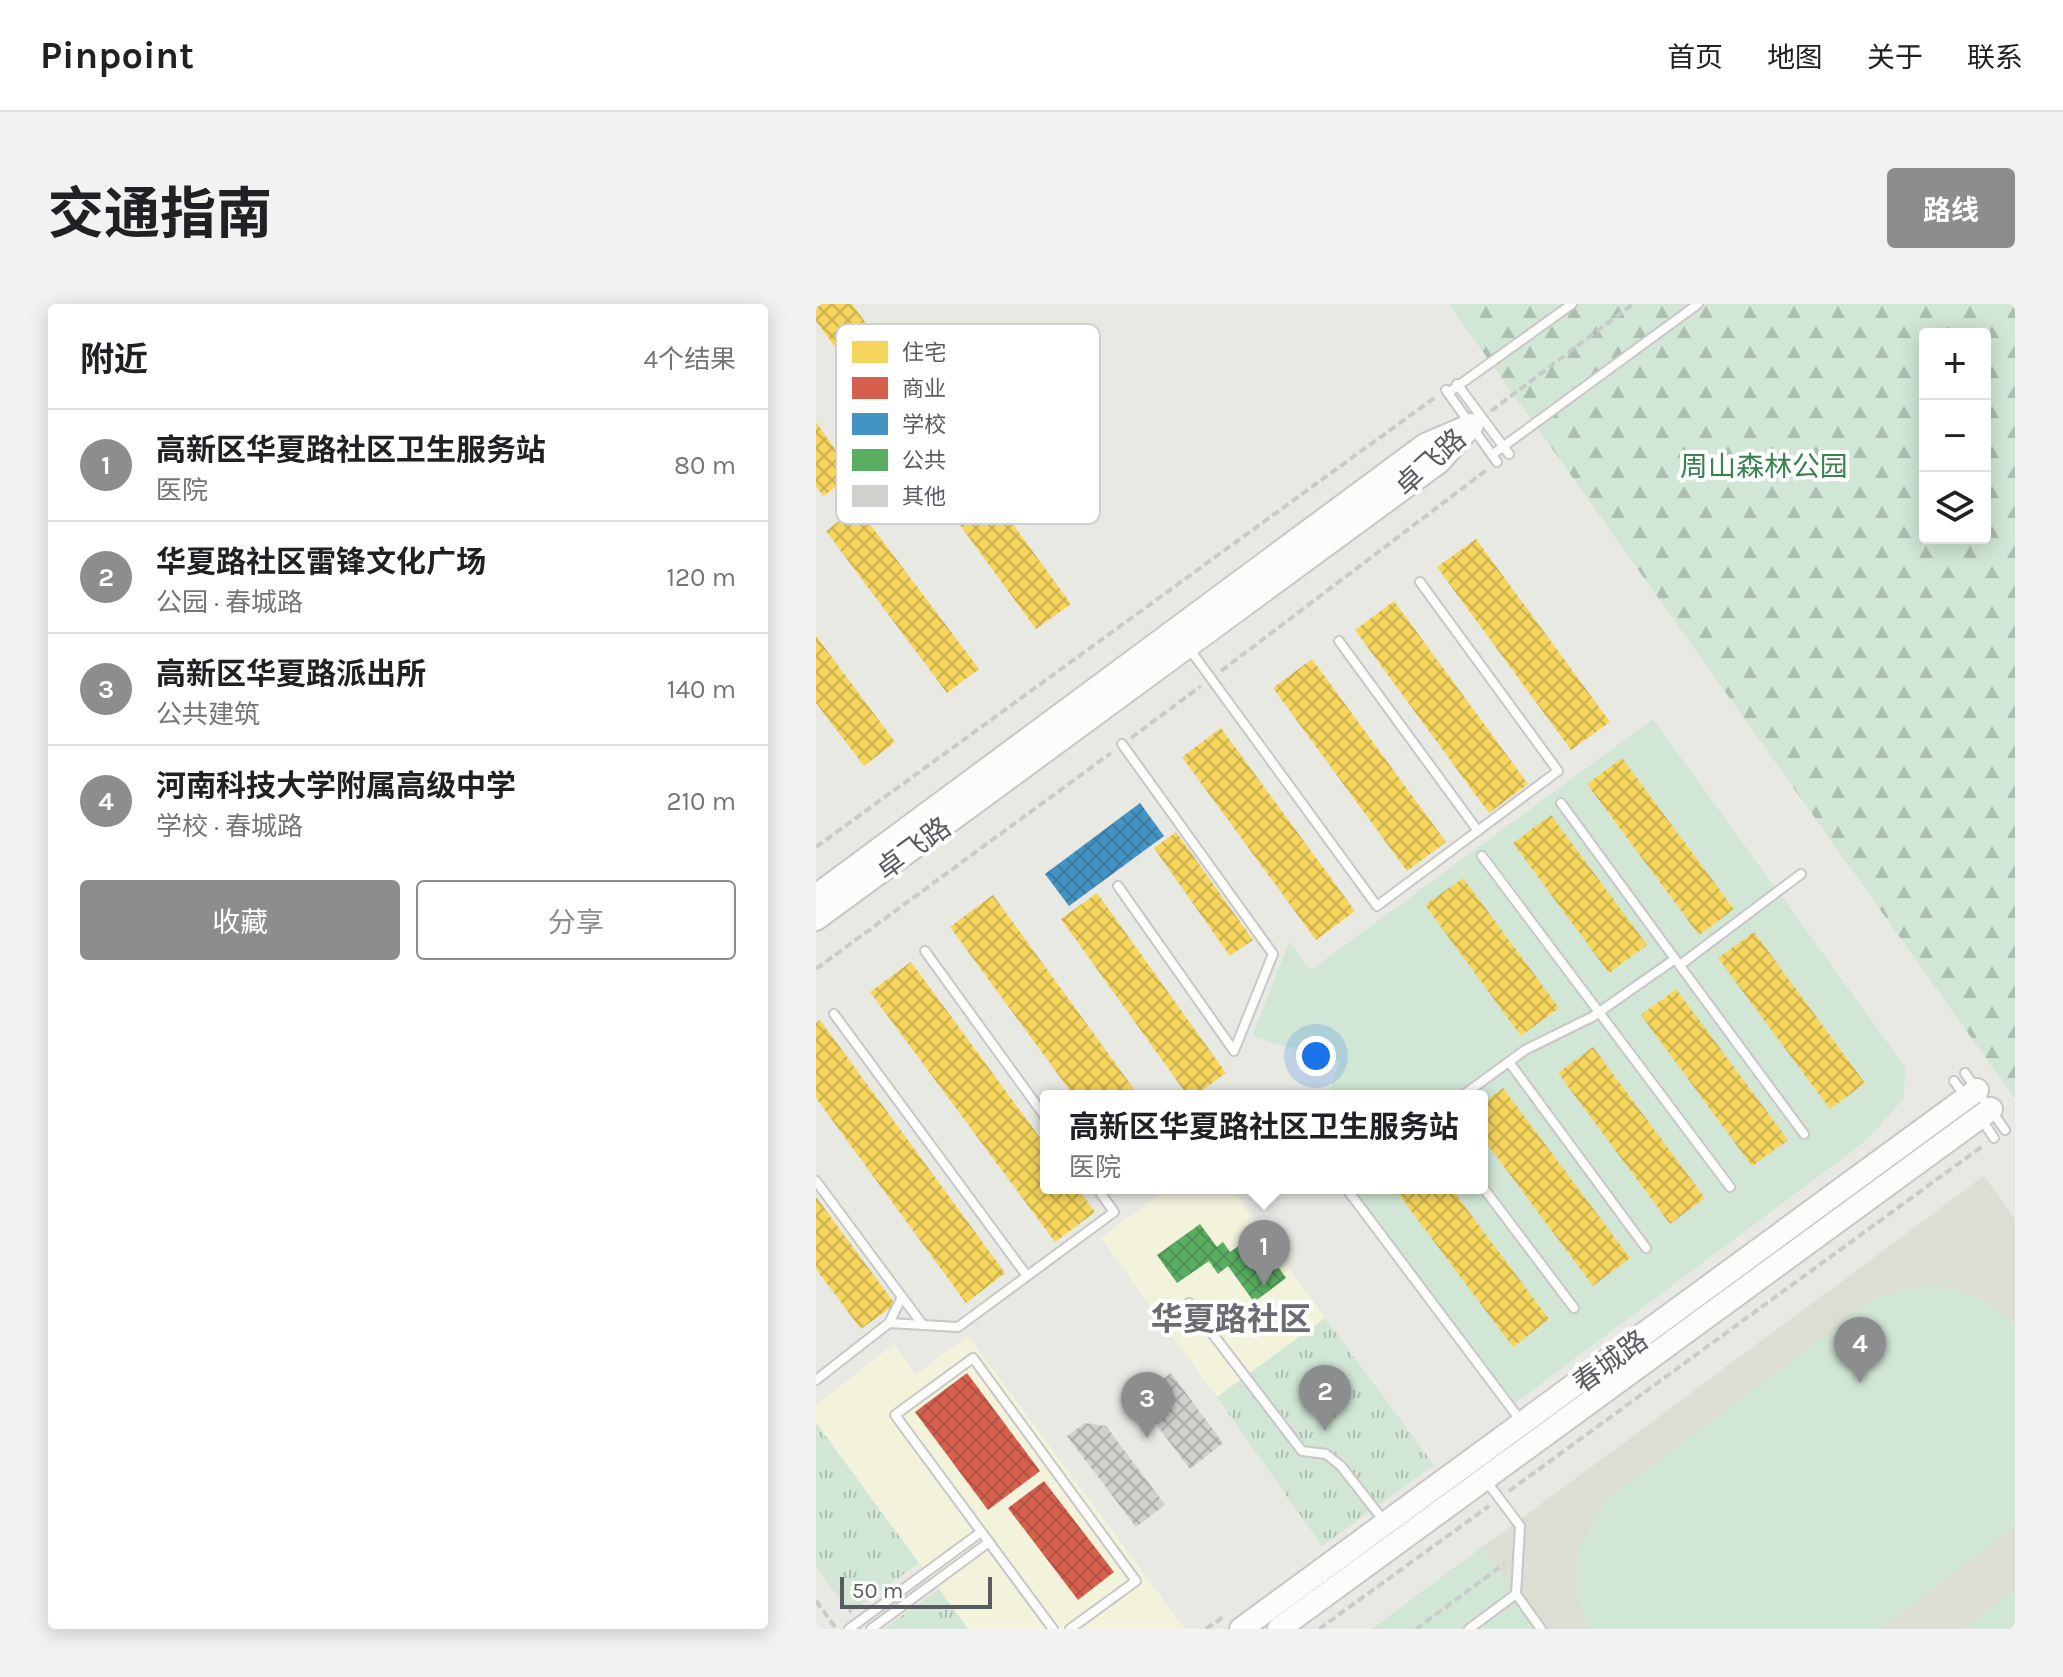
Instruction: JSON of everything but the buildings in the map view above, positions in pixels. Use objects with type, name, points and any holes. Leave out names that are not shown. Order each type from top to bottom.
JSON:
[{"type":"street","name":"卓飞路","points":[[816,896],[1182,638],[1439,462],[1477,421]]},
{"type":"street","name":"卓飞路","points":[[816,919],[1182,638]]},
{"type":"street","name":"春城路","points":[[1479,1470],[1524,1425],[1966,1086]]},
{"type":"street","name":"春城路","points":[[1241,1629],[1392,1533],[1985,1113]]},
{"type":"street","name":"春城路","points":[[1279,1629],[1392,1533]]},
{"type":"lane","points":[[1506,450],[1446,391],[1572,304]]},
{"type":"lane","points":[[1457,384],[1495,458],[1698,304]]},
{"type":"lane","points":[[1182,638],[1377,906],[1558,771],[1420,582]]},
{"type":"lane","points":[[1339,641],[1478,831]]},
{"type":"lane","points":[[1118,886],[1234,1051],[1273,954],[1122,744]]},
{"type":"lane","points":[[1561,803],[1804,1134]]},
{"type":"lane","points":[[1482,856],[1730,1187]]},
{"type":"lane","points":[[1470,1090],[1525,1050],[1598,1012],[1677,962],[1801,874]]},
{"type":"lane","points":[[925,951],[1040,1110]]},
{"type":"lane","points":[[834,1014],[1027,1276]]},
{"type":"lane","points":[[1509,1062],[1646,1248]]},
{"type":"lane","points":[[1966,1086],[1985,1113],[2005,1130]]},
{"type":"lane","points":[[1966,1086],[1985,1113],[1994,1138]]},
{"type":"lane","points":[[816,1181],[923,1325]]},
{"type":"lane","points":[[889,1323],[958,1327],[1114,1212],[1101,1194]]},
{"type":"lane","points":[[1351,1194],[1524,1425]]},
{"type":"lane","points":[[1488,1194],[1574,1308]]},
{"type":"lane","points":[[816,1380],[889,1323],[902,1297]]},
{"type":"lane","points":[[1189,1303],[1302,1451],[1326,1454],[1341,1466],[1392,1533]]},
{"type":"lane","points":[[1053,1629],[895,1415],[973,1358],[1136,1581],[1070,1629]]},
{"type":"lane","points":[[1479,1470],[1520,1526],[1516,1594],[1541,1629]]},
{"type":"lane","points":[[849,1629],[981,1532]]},
{"type":"lane","points":[[871,1629],[989,1542]]},
{"type":"lane","points":[[1469,1629],[1516,1594]]},
{"type":"path","points":[[1477,421],[1633,304]]},
{"type":"path","points":[[816,847],[1446,391]]},
{"type":"path","points":[[816,969],[1210,679],[1495,458]]},
{"type":"path","points":[[1319,1629],[1994,1138]]},
{"type":"path","points":[[1416,1629],[1518,1554]]},
{"type":"path","points":[[816,1601],[837,1629]]},
{"type":"shaded area","points":[[1984,1176],[2015,1219],[2015,1629],[1372,1629]]},
{"type":"shaded area","points":[[1160,1194],[1235,1194],[1325,1318],[1217,1397],[1101,1238]]},
{"type":"shaded area","points":[[968,1336],[1185,1629],[968,1629],[816,1423],[816,1405],[894,1344],[915,1375]]},
{"type":"green space","name":"周山森林公园","points":[[1449,304],[2015,304],[2015,1099]]},
{"type":"green space","points":[[1653,719],[1905,1067],[1904,1098],[1867,1140],[1510,1407],[1350,1194],[1401,1194],[1549,1319],[1455,1194],[1488,1194],[1488,1145],[1593,1286],[1630,1258],[1503,1089],[1488,1100],[1488,1090],[1330,1090],[1339,1062],[1252,1036],[1289,942],[1311,970]],"holes":[[[1622,758],[1734,908],[1699,935],[1587,785]],[[1551,815],[1646,945],[1609,973],[1514,843]],[[1463,878],[1559,1008],[1522,1036],[1426,905]],[[1754,932],[1865,1082],[1831,1109],[1719,958]],[[1675,989],[1787,1139],[1753,1166],[1641,1015]],[[1593,1047],[1705,1197],[1670,1224],[1558,1073]]]},
{"type":"green space","points":[[1931,1283],[1980,1298],[2015,1325],[2015,1526],[1880,1629],[1588,1629],[1578,1601],[1578,1550],[1608,1498],[1877,1297]]},
{"type":"green space","points":[[1325,1318],[1434,1465],[1322,1546],[1217,1397]]},
{"type":"green space","points":[[816,1423],[919,1563],[850,1613],[816,1567]]},
{"type":"green space","points":[[1482,1547],[1541,1629],[1372,1629]]},
{"type":"green space","points":[[939,1589],[968,1629],[884,1629]]},
{"type":"green space","points":[[2015,1590],[2015,1629],[1963,1629]]},
{"type":"place","name":"高新区华夏路社区卫生服务站","points":[[1264,1286]]},
{"type":"place","name":"河南科技大学附属高级中学","points":[[1860,1383]]},
{"type":"place","name":"华夏路社区雷锋文化广场","points":[[1325,1431]]},
{"type":"place","name":"高新区华夏路派出所","points":[[1147,1438]]},
{"type":"district","name":"华夏路社区","points":[[1231,1319]]}]
